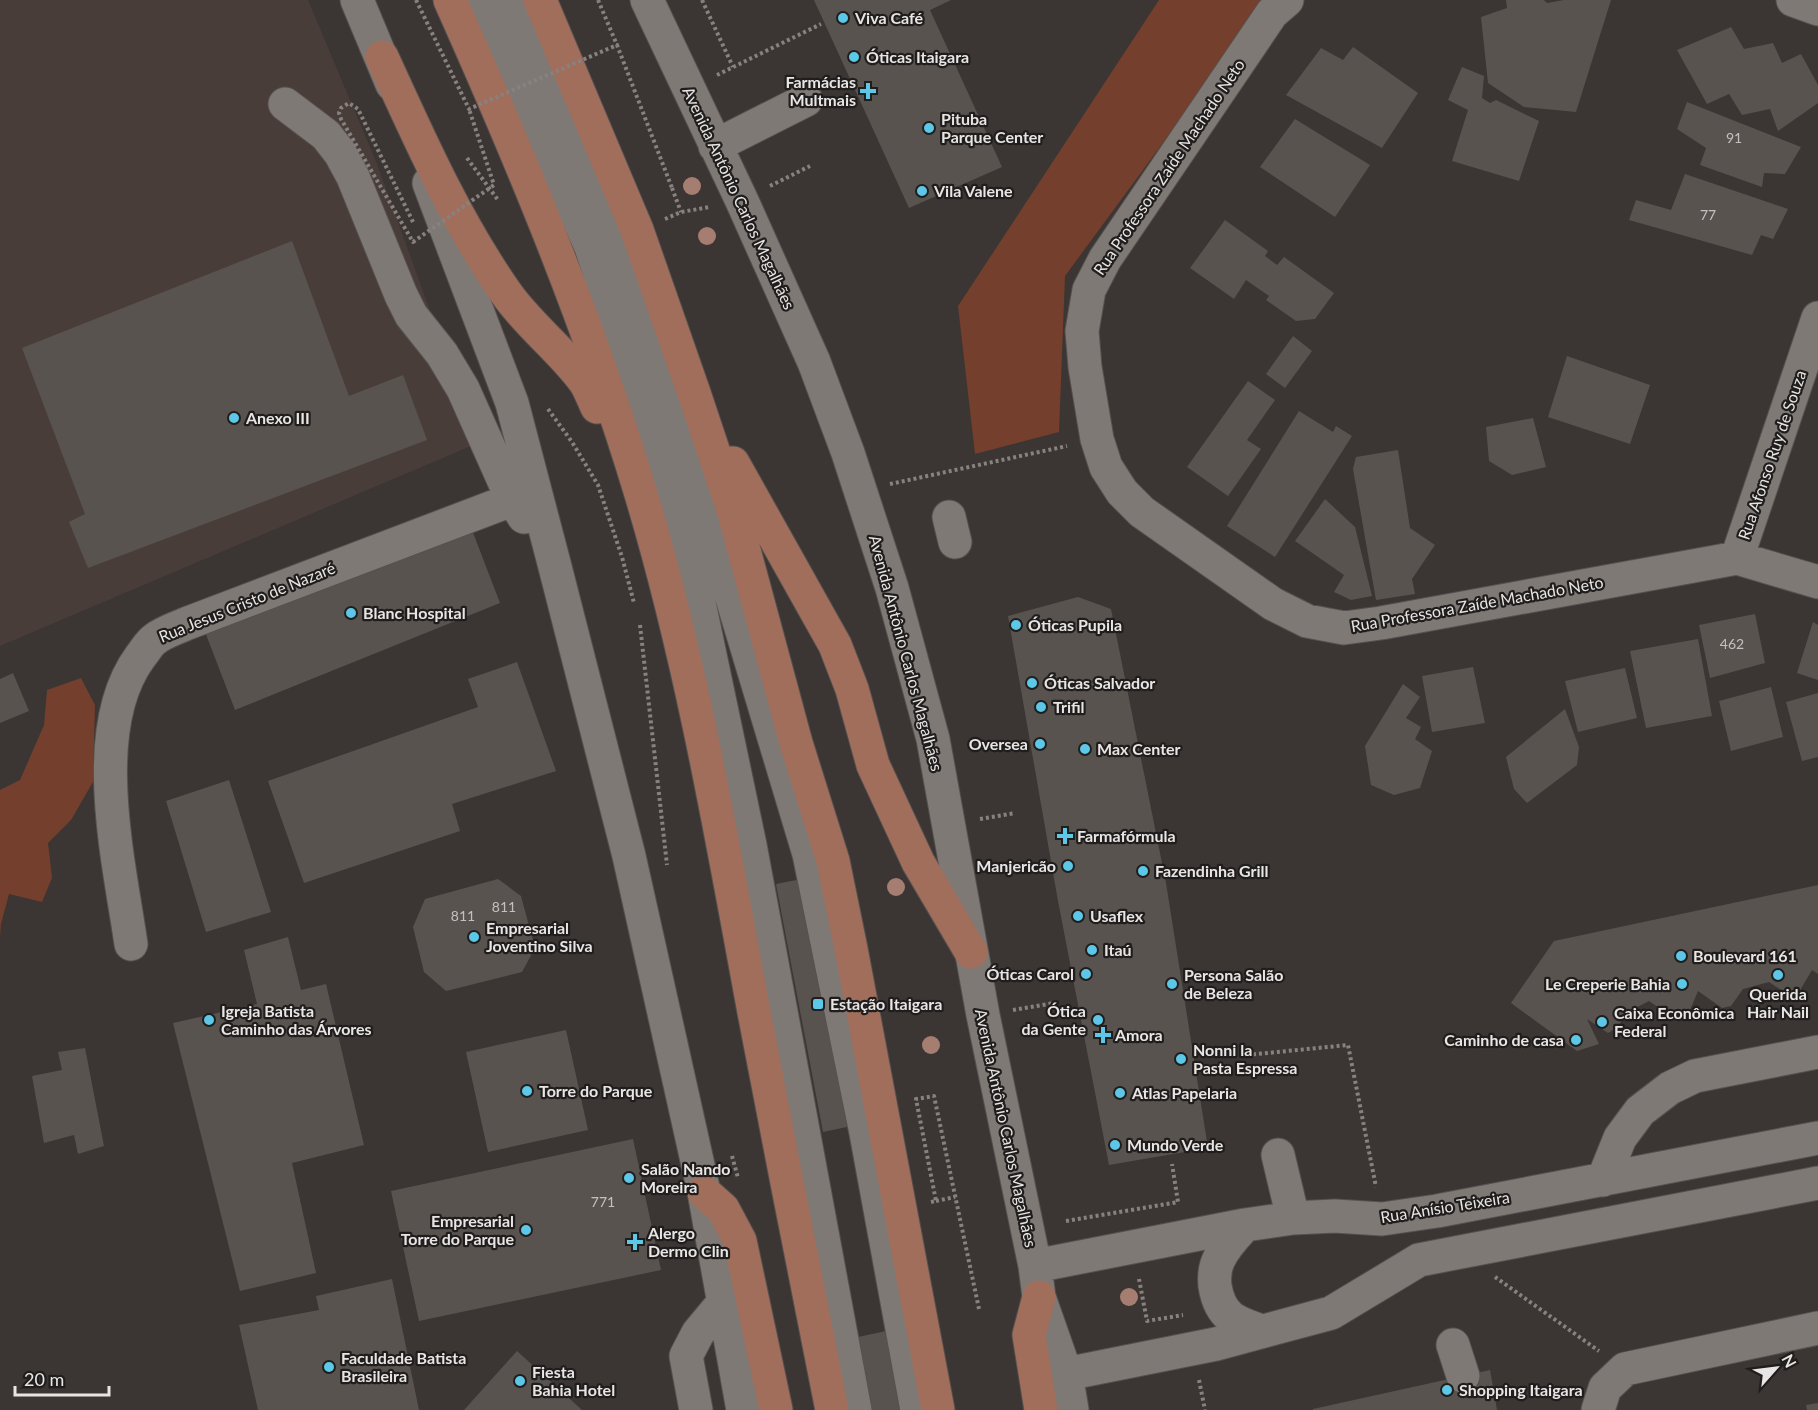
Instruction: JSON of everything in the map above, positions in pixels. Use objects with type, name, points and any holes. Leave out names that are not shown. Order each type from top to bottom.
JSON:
[{"type":"main road","points":[[450,0],[511,138],[567,276],[641,494],[686,665],[832,1410]]},
{"type":"main road","points":[[540,0],[637,230],[734,513],[796,743],[832,861],[938,1410]]},
{"type":"main road","points":[[382,57],[438,178],[482,257],[532,325],[561,353],[586,384],[641,494]]},
{"type":"main road","points":[[694,393],[835,645],[852,689],[873,765],[918,862],[971,952]]},
{"type":"main road","points":[[704,1192],[723,1209],[740,1241],[776,1410]]},
{"type":"main road","points":[[1039,1298],[1029,1335],[1041,1410]]},
{"type":"street","points":[[357,0],[382,57],[512,403],[524,495]]},
{"type":"street","points":[[481,0],[591,247],[682,522],[750,845],[855,1410]]},
{"type":"street","points":[[513,0],[613,234],[695,475],[810,854],[870,1156],[917,1410]]},
{"type":"street","name":"Avenida Antônio Carlos Magalhães","points":[[647,0],[814,362],[892,588],[933,739],[971,952],[1035,1266],[1039,1298],[1066,1374],[1072,1410]]},
{"type":"street","name":"Rua Professora Zaíde Machado Neto","points":[[1287,0],[1272,13],[1105,259],[1089,291],[1082,331],[1085,367],[1097,439],[1106,467],[1122,492],[1142,512],[1273,604],[1307,621],[1344,628],[1737,558],[1818,582]]},
{"type":"street","points":[[1793,0],[1818,9]]},
{"type":"street","points":[[715,146],[806,100]]},
{"type":"street","points":[[285,104],[326,135],[340,153],[353,177],[411,315],[442,354],[463,389],[524,495],[554,563],[628,856],[704,1192],[743,1410]]},
{"type":"street","name":"Rua Afonso Ruy de Souza","points":[[1737,558],[1818,318]]},
{"type":"street","name":"Rua Jesus Cristo de Nazaré","points":[[131,944],[112,808],[111,760],[115,714],[126,682],[130,671],[153,640],[188,623],[524,495]]},
{"type":"street","points":[[1603,1180],[1620,1138],[1640,1111],[1670,1088],[1695,1076],[1818,1052]]},
{"type":"street","name":"Rua Anísio Teixeira","points":[[1035,1266],[1245,1225],[1293,1218],[1335,1216],[1383,1219],[1437,1211],[1818,1138]]},
{"type":"street","points":[[1278,1155],[1293,1218]]},
{"type":"street","points":[[1066,1374],[1216,1344],[1331,1313],[1419,1260],[1818,1183]]},
{"type":"street","points":[[1245,1225],[1219,1259],[1214,1277],[1217,1299],[1224,1313],[1232,1320],[1262,1331]]},
{"type":"street","points":[[696,1410],[686,1356],[698,1333],[723,1303]]},
{"type":"street","points":[[1598,1410],[1605,1389],[1625,1369],[1818,1328]]},
{"type":"street","points":[[1453,1345],[1463,1376]]},
{"type":"path","points":[[413,222],[358,109],[349,103],[341,108],[339,113],[341,119],[413,242],[494,185],[469,109],[416,0]]},
{"type":"path","points":[[598,0],[681,212]]},
{"type":"path","points":[[702,0],[733,67]]},
{"type":"path","points":[[689,89],[821,24]]},
{"type":"path","points":[[469,109],[617,45]]},
{"type":"path","points":[[792,175],[810,166]]},
{"type":"path","points":[[860,490],[1097,439]]},
{"type":"path","points":[[983,1015],[1054,1003]]},
{"type":"path","points":[[1247,1055],[1348,1045],[1383,1219]]},
{"type":"path","points":[[936,1201],[915,1099],[934,1096],[979,1309]]},
{"type":"path","points":[[1066,1221],[1178,1202],[1172,1164]]},
{"type":"path","points":[[900,1209],[955,1197]]},
{"type":"path","points":[[1473,1248],[1491,1275],[1625,1369]]},
{"type":"path","points":[[1139,1278],[1147,1321],[1186,1314]]},
{"type":"shaded area","points":[[0,0],[308,0],[377,164],[478,443],[0,646]]},
{"type":"shaded area","points":[[1159,0],[1268,0],[1065,276],[1059,432],[975,454],[958,306]]},
{"type":"shaded area","points":[[81,678],[95,705],[93,782],[71,820],[48,843],[52,878],[42,902],[9,894],[0,937],[0,790],[20,780],[44,725],[47,690]]},
{"type":"building","name":"Pituba Parque Center","points":[[814,0],[951,0],[930,10],[1002,167],[909,208]]},
{"type":"building","points":[[1506,0],[1544,0],[1547,3],[1564,0],[1611,0],[1576,112],[1524,107],[1488,83],[1481,17],[1507,8]]},
{"type":"building","points":[[1731,27],[1744,49],[1773,43],[1782,63],[1801,54],[1818,85],[1818,103],[1778,131],[1770,109],[1742,115],[1729,94],[1707,104],[1677,50]]},
{"type":"building","points":[[1353,47],[1418,93],[1382,148],[1286,95],[1321,48],[1343,60]]},
{"type":"building","points":[[1462,67],[1484,76],[1482,98],[1490,103],[1496,100],[1539,121],[1519,181],[1452,161],[1468,110],[1448,100]]},
{"type":"building","points":[[1687,102],[1801,147],[1785,174],[1764,173],[1762,187],[1700,165],[1706,148],[1677,129]]},
{"type":"building","points":[[1295,119],[1370,165],[1335,217],[1260,167]]},
{"type":"building","points":[[1685,174],[1788,209],[1773,239],[1761,235],[1752,255],[1629,220],[1636,200],[1671,210]]},
{"type":"building","points":[[1225,220],[1268,251],[1265,256],[1277,265],[1284,257],[1334,293],[1315,319],[1296,321],[1266,300],[1269,296],[1246,280],[1234,299],[1190,268]]},
{"type":"building","name":"Anexo III","points":[[292,241],[349,396],[403,375],[427,440],[88,568],[69,522],[85,514],[22,348]]},
{"type":"building","points":[[1293,336],[1312,351],[1285,388],[1266,374]]},
{"type":"building","points":[[1567,356],[1650,385],[1630,444],[1548,417]]},
{"type":"building","points":[[1248,381],[1275,400],[1247,440],[1261,449],[1228,496],[1187,467]]},
{"type":"building","points":[[1299,411],[1333,432],[1336,426],[1352,436],[1275,557],[1227,526]]},
{"type":"building","points":[[1533,418],[1546,467],[1512,475],[1489,461],[1486,427]]},
{"type":"building","points":[[1398,450],[1410,528],[1435,545],[1412,579],[1415,594],[1376,600],[1353,469],[1356,457]]},
{"type":"building","points":[[1325,499],[1355,527],[1372,596],[1351,600],[1334,592],[1344,575],[1295,541]]},
{"type":"building","name":"Blanc Hospital","points":[[467,517],[500,603],[235,710],[202,624]]},
{"type":"building","name":"Max Center","points":[[1078,597],[1111,609],[1166,883],[1208,1148],[1109,1165],[1058,901],[1008,616]]},
{"type":"building","points":[[1755,614],[1765,663],[1710,678],[1699,625]]},
{"type":"building","points":[[1813,622],[1818,625],[1818,680],[1797,673]]},
{"type":"building","points":[[1698,639],[1712,716],[1646,728],[1630,651]]},
{"type":"building","points":[[517,662],[556,771],[452,804],[460,831],[304,883],[268,781],[478,707],[468,679]]},
{"type":"building","points":[[1473,667],[1485,723],[1432,732],[1422,676]]},
{"type":"building","points":[[1625,668],[1637,718],[1578,732],[1565,681]]},
{"type":"building","points":[[13,673],[29,711],[0,723],[0,679]]},
{"type":"building","points":[[1403,684],[1420,697],[1406,718],[1421,727],[1415,739],[1432,751],[1420,788],[1394,795],[1371,785],[1365,746]]},
{"type":"building","points":[[1771,687],[1783,737],[1731,751],[1719,701]]},
{"type":"building","points":[[1818,693],[1818,757],[1802,761],[1786,702]]},
{"type":"building","points":[[1565,709],[1579,747],[1577,765],[1527,803],[1514,789],[1506,757]]},
{"type":"building","points":[[229,780],[271,912],[206,932],[166,801]]},
{"type":"building","name":"Estação Itaigara","points":[[812,877],[861,1124],[823,1132],[776,884]]},
{"type":"building","name":"Empresarial Joventino Silva","points":[[498,879],[521,896],[535,948],[522,972],[446,991],[424,972],[413,927],[425,899]]},
{"type":"building","name":"Boulevard 161","points":[[1818,885],[1818,974],[1812,970],[1799,992],[1790,996],[1769,982],[1743,989],[1731,1006],[1722,1008],[1698,991],[1690,1010],[1675,1019],[1649,1001],[1626,1013],[1618,1027],[1608,1033],[1587,1019],[1599,1044],[1577,1051],[1511,1003],[1554,941]]},
{"type":"building","points":[[288,937],[301,990],[326,984],[364,1145],[292,1163],[316,1273],[240,1291],[173,1023],[257,1004],[244,950]]},
{"type":"building","name":"Torre do Parque","points":[[566,1030],[588,1130],[488,1152],[466,1052]]},
{"type":"building","points":[[85,1048],[104,1146],[78,1154],[74,1135],[44,1143],[32,1076],[62,1070],[58,1052]]},
{"type":"building","name":"Empresarial Torre do Parque","points":[[633,1139],[661,1270],[419,1321],[391,1191]]},
{"type":"building","name":"Faculdade Batista Brasileira","points":[[392,1279],[419,1410],[258,1410],[239,1325],[319,1310],[316,1296]]},
{"type":"building","points":[[886,1331],[902,1410],[863,1410],[849,1339]]},
{"type":"building","name":"Fiesta Bahia Hotel","points":[[517,1351],[582,1410],[464,1410]]},
{"type":"building","name":"Shopping Itaigara","points":[[1490,1370],[1497,1410],[1313,1410],[1313,1409]]},
{"type":"building","points":[[1818,1403],[1818,1410],[1807,1410],[1806,1405]]},
{"type":"place","name":"Viva Café","points":[[843,18]]},
{"type":"place","name":"Óticas Itaigara","points":[[854,57]]},
{"type":"place","name":"Farmácias Multmais","points":[[868,91]]},
{"type":"place","name":"Pituba Parque Center","points":[[929,128]]},
{"type":"place","name":"Vila Valene","points":[[922,191]]},
{"type":"place","name":"Anexo III","points":[[234,418]]},
{"type":"place","name":"Blanc Hospital","points":[[351,613]]},
{"type":"place","name":"Óticas Pupila","points":[[1016,625]]},
{"type":"place","name":"Óticas Salvador","points":[[1032,683]]},
{"type":"place","name":"Trifil","points":[[1041,707]]},
{"type":"place","name":"Oversea","points":[[1040,744]]},
{"type":"place","name":"Max Center","points":[[1085,749]]},
{"type":"place","name":"Farmafórmula","points":[[1065,836]]},
{"type":"place","name":"Manjericão","points":[[1068,866]]},
{"type":"place","name":"Fazendinha Grill","points":[[1143,871]]},
{"type":"place","name":"Usaflex","points":[[1078,916]]},
{"type":"place","name":"Empresarial Joventino Silva","points":[[474,937]]},
{"type":"place","name":"Itaú","points":[[1092,950]]},
{"type":"place","name":"Boulevard 161","points":[[1681,956]]},
{"type":"place","name":"Óticas Carol","points":[[1086,974]]},
{"type":"place","name":"Querida Hair Nail","points":[[1778,975]]},
{"type":"place","name":"Persona Salão de Beleza","points":[[1172,984]]},
{"type":"place","name":"Le Creperie Bahia","points":[[1682,984]]},
{"type":"place","name":"Estação Itaigara","points":[[818,1004]]},
{"type":"place","name":"Igreja Batista Caminho das Árvores","points":[[209,1020]]},
{"type":"place","name":"Ótica da Gente","points":[[1098,1020]]},
{"type":"place","name":"Caixa Econômica Federal","points":[[1602,1022]]},
{"type":"place","name":"Amora","points":[[1103,1035]]},
{"type":"place","name":"Caminho de casa","points":[[1576,1040]]},
{"type":"place","name":"Nonni la Pasta Espressa","points":[[1181,1059]]},
{"type":"place","name":"Torre do Parque","points":[[527,1091]]},
{"type":"place","name":"Atlas Papelaria","points":[[1120,1093]]},
{"type":"place","name":"Mundo Verde","points":[[1115,1145]]},
{"type":"place","name":"Salão Nando Moreira","points":[[629,1178]]},
{"type":"place","name":"Empresarial Torre do Parque","points":[[526,1230]]},
{"type":"place","name":"Alergo Dermo Clin","points":[[635,1242]]},
{"type":"place","name":"Faculdade Batista Brasileira","points":[[329,1367]]},
{"type":"place","name":"Fiesta Bahia Hotel","points":[[520,1381]]},
{"type":"place","name":"Shopping Itaigara","points":[[1447,1390]]}]
